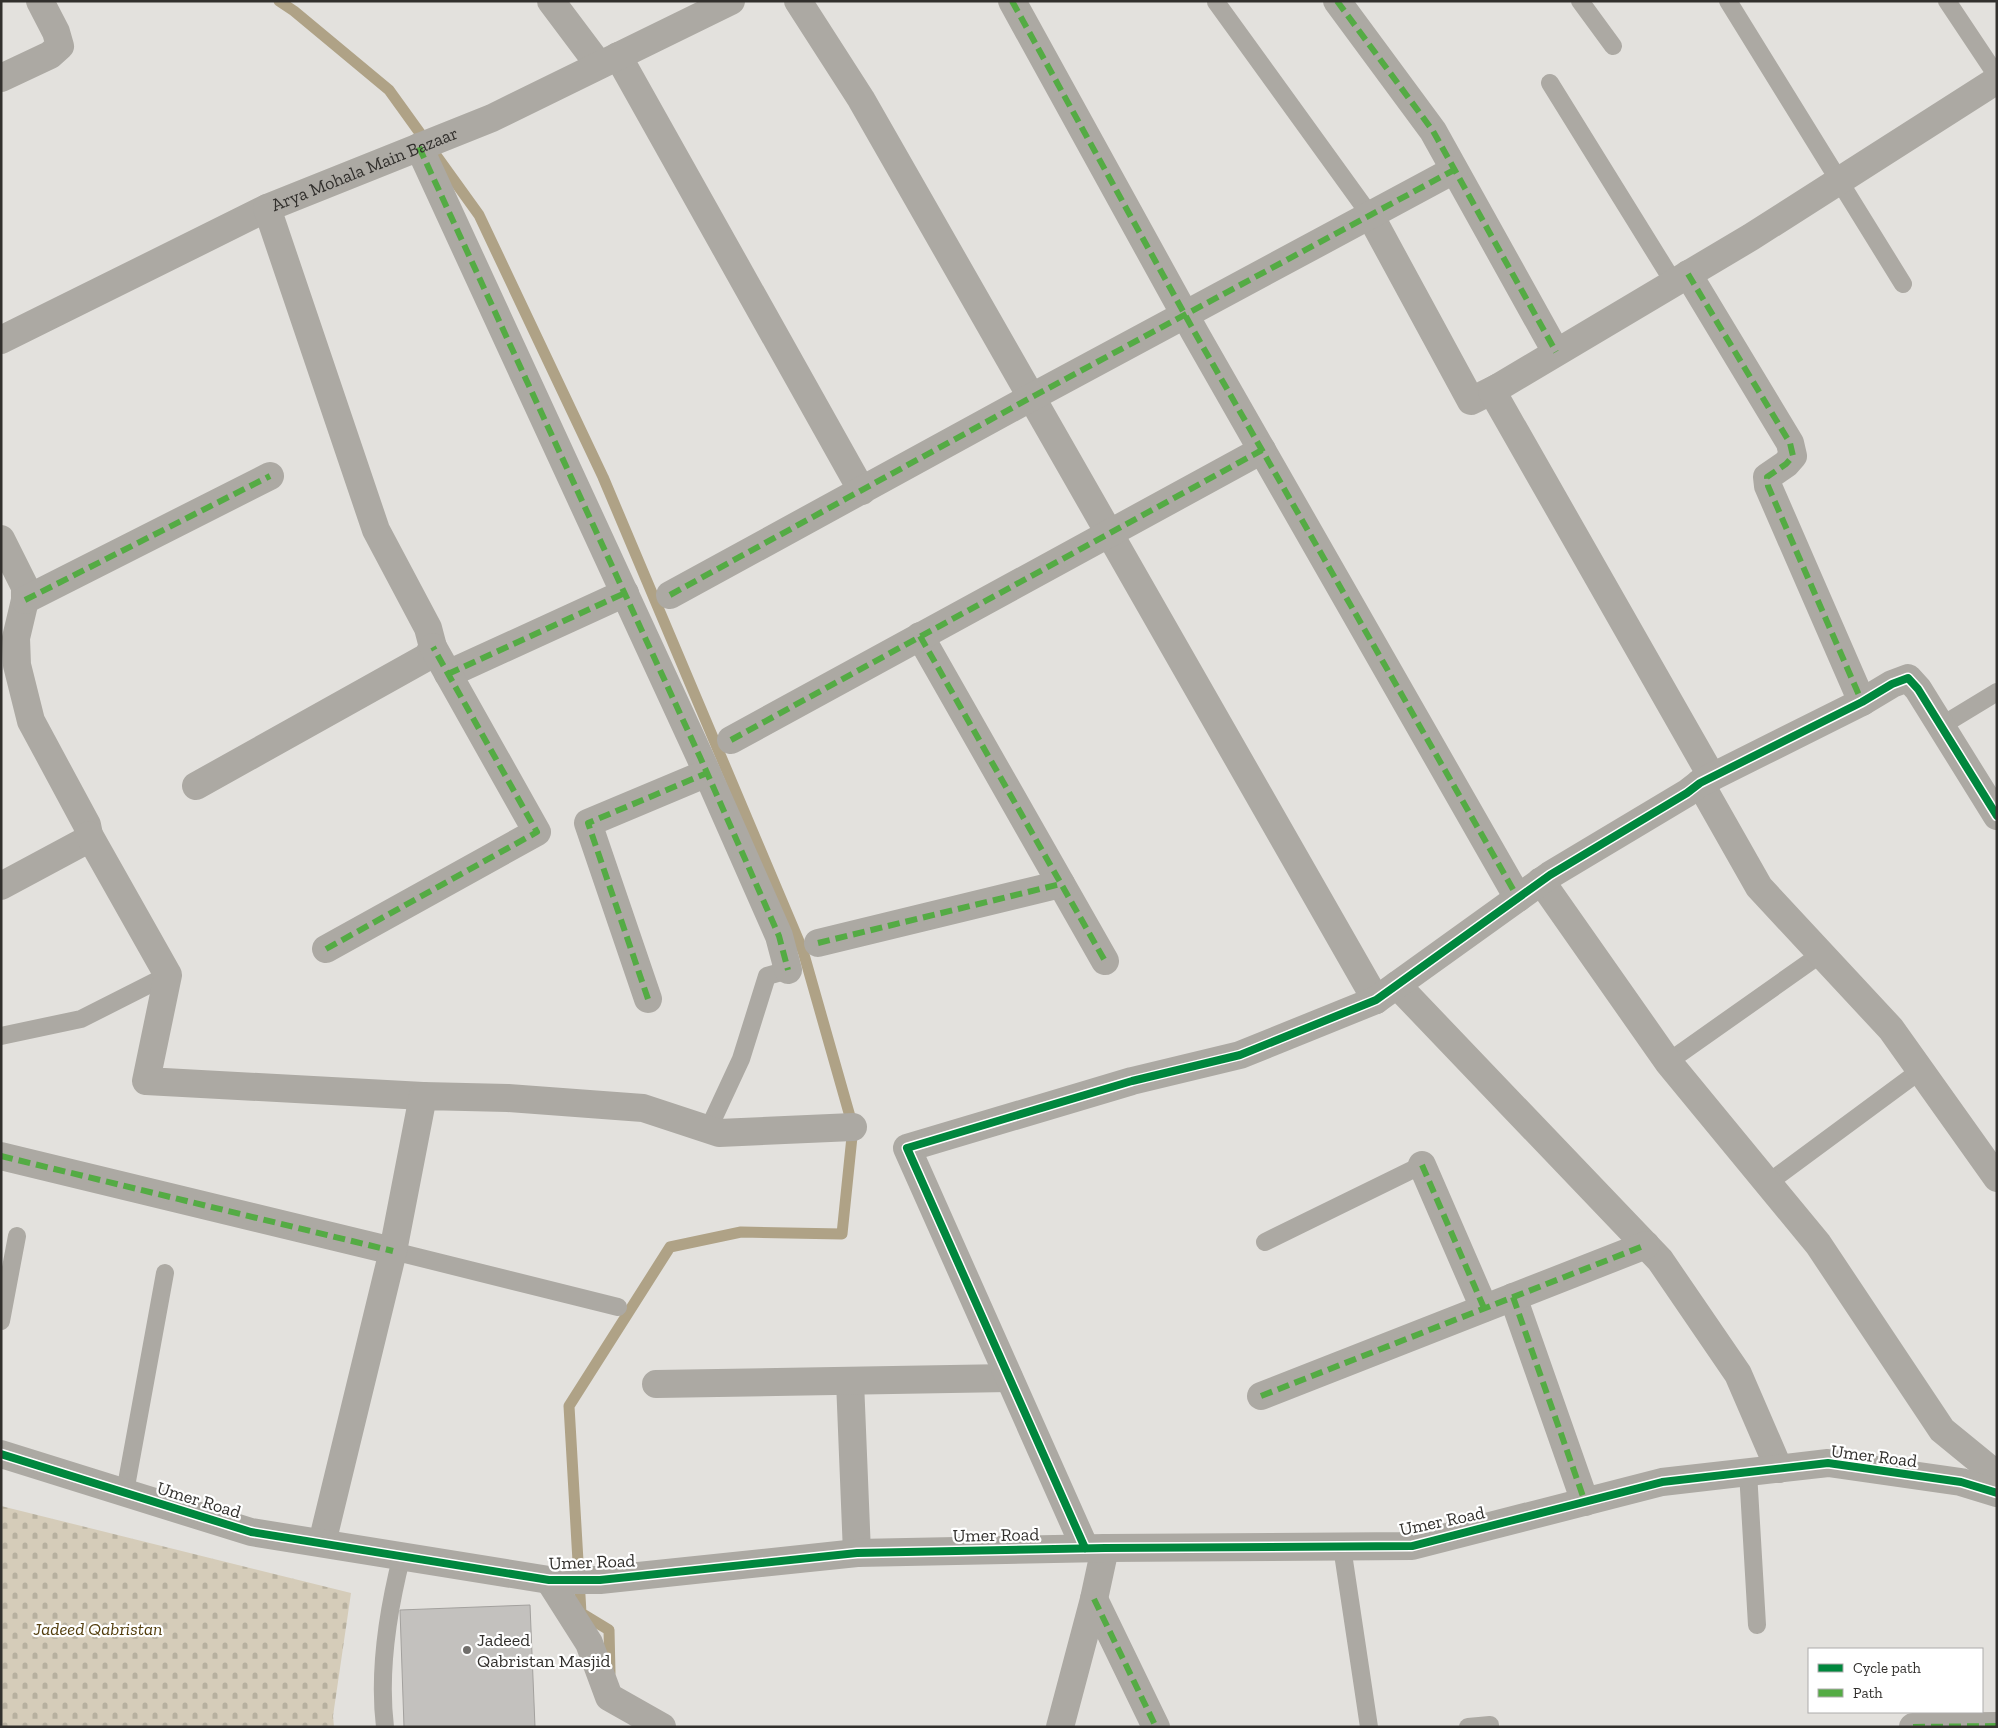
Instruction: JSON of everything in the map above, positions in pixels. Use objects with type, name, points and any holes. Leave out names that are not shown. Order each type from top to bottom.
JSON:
[{"type":"street","points":[[1,78],[50,55],[60,46],[56,32],[40,1]]},
{"type":"street","points":[[551,1],[608,60],[862,491]]},
{"type":"street","name":"Arya Mohala Main Bazaar","points":[[1,340],[267,208],[492,118],[731,1]]},
{"type":"street","points":[[798,1],[861,99],[1110,533],[1386,993],[1660,1260],[1738,1374],[1778,1468]]},
{"type":"street","points":[[1012,1],[1185,315],[1518,898]]},
{"type":"street","points":[[1337,1],[1432,131],[1556,352]]},
{"type":"street","points":[[1997,80],[1681,279],[1492,391],[1706,780],[1759,887],[1891,1029],[1997,1178]]},
{"type":"street","points":[[420,147],[707,773],[779,936],[788,970]]},
{"type":"street","points":[[670,595],[1032,397],[1454,170]]},
{"type":"street","points":[[267,208],[376,530],[428,628],[433,647],[537,832],[326,949]]},
{"type":"street","points":[[1370,215],[1471,401],[1500,387]]},
{"type":"street","points":[[1681,279],[1790,443],[1793,456],[1786,464],[1767,478],[1768,486],[1862,702]]},
{"type":"street","points":[[731,740],[1262,450]]},
{"type":"street","points":[[25,600],[270,476]]},
{"type":"street","points":[[1,539],[25,587],[25,600],[16,638],[17,665],[31,722],[87,825],[89,834],[168,975],[146,1081],[423,1096],[508,1098],[642,1108],[719,1133],[853,1127]]},
{"type":"street","points":[[448,674],[625,593]]},
{"type":"street","points":[[920,636],[1105,961]]},
{"type":"street","points":[[196,786],[427,657],[433,647]]},
{"type":"street","points":[[1060,1727],[1094,1599],[1095,1548],[1009,1378],[907,1148],[1132,1082],[1240,1055],[1386,993],[1541,881],[1687,794],[1706,780],[1862,702],[1892,684],[1908,678],[1918,689],[1997,816]]},
{"type":"street","points":[[648,999],[588,823],[707,773]]},
{"type":"street","points":[[1,886],[83,842],[89,834]]},
{"type":"street","points":[[1541,881],[1668,1062],[1818,1244],[1942,1430],[1997,1475]]},
{"type":"street","points":[[818,944],[1061,884]]},
{"type":"street","points":[[322,1543],[393,1251],[423,1096]]},
{"type":"street","points":[[1,1156],[393,1251]]},
{"type":"street","points":[[1422,1165],[1484,1308]]},
{"type":"street","points":[[1261,1396],[1646,1245]]},
{"type":"street","points":[[1513,1297],[1585,1502]]},
{"type":"street","points":[[656,1384],[1009,1378]]},
{"type":"street","points":[[850,1381],[857,1553]]},
{"type":"street","name":"Umer Road","points":[[1,1454],[251,1532],[550,1580],[600,1580],[857,1553],[1095,1548],[1412,1546],[1662,1482],[1828,1464],[1961,1482],[1997,1493]]},
{"type":"street","points":[[550,1580],[589,1643],[609,1697],[662,1727]]},
{"type":"street","points":[[1094,1599],[1156,1727]]},
{"type":"street","points":[[1912,1727],[1997,1726]]},
{"type":"lane","points":[[1580,1],[1613,46]]},
{"type":"lane","points":[[1728,1],[1904,284]]},
{"type":"lane","points":[[1947,1],[1997,76]]},
{"type":"lane","points":[[1216,2],[1370,215]]},
{"type":"lane","points":[[1550,83],[1681,279]]},
{"type":"lane","points":[[1941,726],[1997,692]]},
{"type":"lane","points":[[1668,1062],[1821,954]]},
{"type":"lane","points":[[708,1130],[741,1059],[767,976],[788,970]]},
{"type":"lane","points":[[1,1036],[80,1019],[168,975]]},
{"type":"lane","points":[[1768,1183],[1921,1070]]},
{"type":"lane","points":[[1265,1242],[1422,1165]]},
{"type":"lane","points":[[1,1321],[17,1236]]},
{"type":"lane","points":[[393,1251],[618,1307]]},
{"type":"lane","points":[[126,1492],[165,1273]]},
{"type":"lane","points":[[1748,1472],[1757,1625]]},
{"type":"lane","points":[[1342,1546],[1369,1727]]},
{"type":"lane","points":[[385,1727],[382,1707],[382,1670],[393,1591],[402,1555]]},
{"type":"lane","points":[[1468,1727],[1490,1725]]},
{"type":"green space","name":"Jadeed Qabristan","points":[[1,1506],[351,1593],[333,1716],[334,1727],[1,1727]]},
{"type":"building","name":"Jadeed Qabristan Masjid","points":[[530,1605],[535,1727],[404,1727],[400,1610]]},
{"type":"waterway","points":[[279,1],[294,11],[389,90],[479,215],[603,477],[803,951],[853,1127],[842,1234],[741,1232],[670,1247],[569,1406],[581,1613],[609,1630],[610,1673]]},
{"type":"marked path","points":[[1012,1],[1195,333],[1518,898]]},
{"type":"marked path","points":[[1337,1],[1433,131],[1556,352]]},
{"type":"marked path","points":[[419,147],[700,757],[779,936],[788,970]]},
{"type":"marked path","points":[[670,595],[1032,397],[1454,170]]},
{"type":"marked path","points":[[1688,274],[1790,443],[1793,456],[1786,464],[1767,477],[1768,486],[1862,702]]},
{"type":"marked path","points":[[731,740],[1262,450]]},
{"type":"marked path","points":[[25,600],[270,476]]},
{"type":"marked path","points":[[448,674],[625,593]]},
{"type":"marked path","points":[[920,636],[1105,961]]},
{"type":"marked path","points":[[326,949],[537,832],[433,647]]},
{"type":"marked path","points":[[648,999],[588,823],[707,773]]},
{"type":"marked path","points":[[818,943],[1061,884]]},
{"type":"marked path","points":[[1,1156],[393,1251]]},
{"type":"marked path","points":[[1422,1165],[1484,1308]]},
{"type":"marked path","points":[[1261,1396],[1646,1245]]},
{"type":"marked path","points":[[1513,1297],[1585,1502]]},
{"type":"marked path","points":[[1094,1599],[1156,1727]]},
{"type":"marked path","points":[[1913,1727],[1997,1726]]},
{"type":"cycle path","points":[[1085,1548],[907,1148],[1132,1081],[1240,1055],[1376,1000],[1550,875],[1687,793],[1700,783],[1862,702],[1892,684],[1908,678],[1918,689],[1997,816]]},
{"type":"cycle path","points":[[1,1454],[251,1532],[549,1580],[600,1580],[857,1553],[1105,1548],[1412,1546],[1662,1482],[1828,1463],[1961,1482],[1997,1493]]},
{"type":"place","name":"Jadeed Qabristan Masjid","points":[[467,1650]]}]
